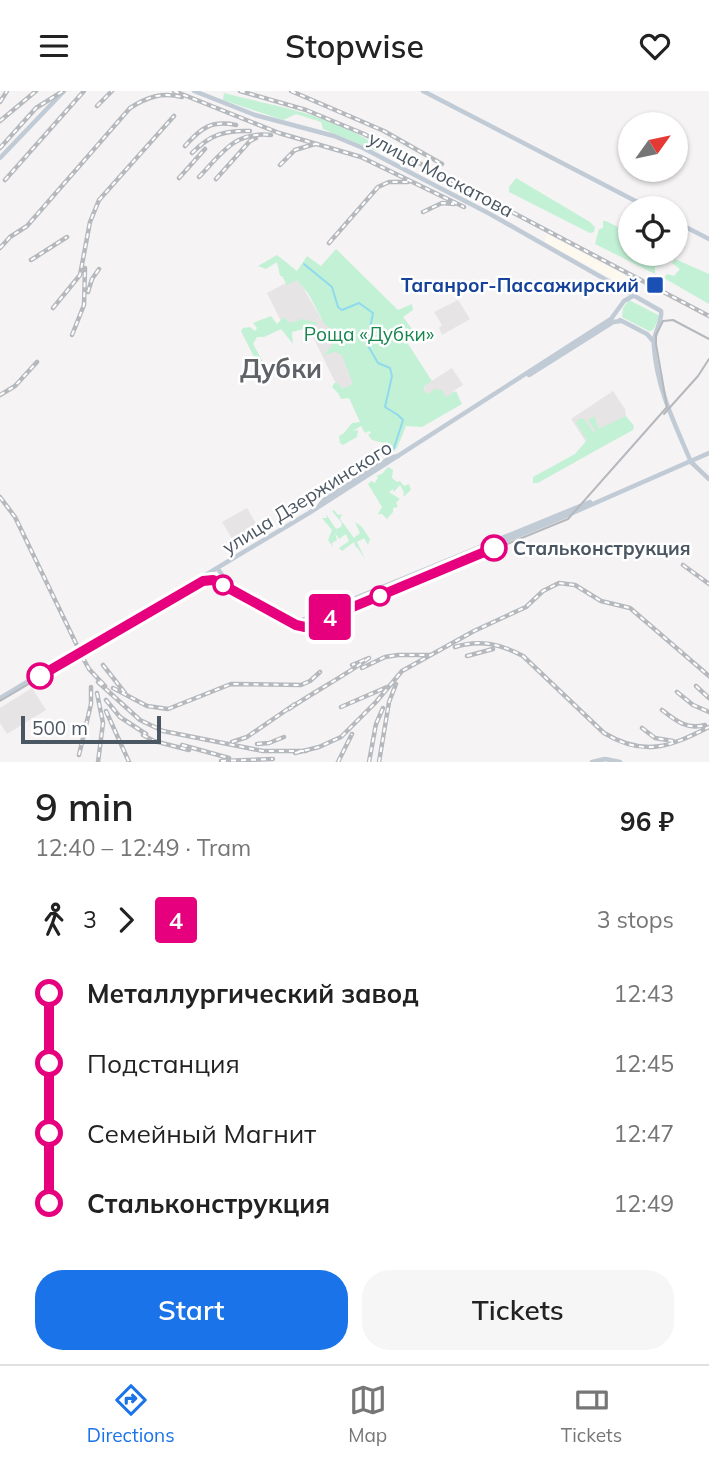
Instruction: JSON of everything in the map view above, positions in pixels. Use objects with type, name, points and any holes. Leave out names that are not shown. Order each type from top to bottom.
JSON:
[{"type":"main road","points":[[0,158],[64,91]]},
{"type":"main road","name":"улица Москатова","points":[[194,91],[255,115],[326,134],[363,148],[490,214],[622,288],[662,314],[656,329]]},
{"type":"main road","points":[[424,91],[626,196]]},
{"type":"main road","points":[[688,228],[709,239]]},
{"type":"main road","points":[[622,288],[626,294],[618,312],[621,321],[647,334],[653,342]]},
{"type":"main road","points":[[624,301],[631,295]]},
{"type":"main road","name":"улица Дзержинского","points":[[0,698],[318,507],[618,312]]},
{"type":"main road","name":"улица Дзержинского","points":[[518,379],[535,372],[613,322],[621,321]]},
{"type":"main road","points":[[647,334],[656,329]]},
{"type":"main road","points":[[656,329],[653,342],[657,373],[662,392],[691,462]]},
{"type":"main road","points":[[215,571],[229,585],[299,622],[709,455]]},
{"type":"street","points":[[691,462],[709,479]]},
{"type":"street","points":[[592,762],[601,759],[620,762]]},
{"type":"shaded area","points":[[547,234],[623,274],[630,279],[626,286],[544,242]]},
{"type":"shaded area","points":[[297,277],[322,320],[328,318],[355,376],[353,384],[340,392],[313,337],[310,337],[304,325],[287,333],[267,293]]},
{"type":"shaded area","points":[[458,300],[470,319],[442,335],[439,328],[442,325],[434,312]]},
{"type":"shaded area","points":[[452,368],[463,385],[453,391],[455,394],[430,409],[425,401],[424,386]]},
{"type":"shaded area","points":[[613,391],[625,409],[626,416],[586,442],[571,419]]},
{"type":"shaded area","points":[[247,508],[262,534],[238,549],[222,522]]},
{"type":"shaded area","points":[[32,688],[46,710],[7,734],[0,723],[0,708]]},
{"type":"green space","points":[[224,93],[324,119],[378,147],[376,151],[323,129],[321,122],[296,114],[283,120],[223,100]]},
{"type":"green space","points":[[516,178],[590,222],[595,227],[594,232],[590,233],[509,192],[509,187]]},
{"type":"green space","points":[[603,221],[618,227],[618,256],[595,244],[599,229],[603,228]]},
{"type":"green space","name":"Роща «Дубки»","points":[[336,249],[398,310],[412,304],[413,310],[403,317],[415,333],[408,344],[432,381],[424,386],[424,391],[429,394],[435,389],[442,390],[446,397],[456,391],[462,404],[422,427],[406,426],[397,448],[390,453],[384,443],[372,440],[368,435],[371,433],[365,433],[361,426],[353,431],[358,430],[357,437],[343,445],[340,443],[339,436],[352,423],[360,422],[349,398],[341,399],[332,387],[334,383],[338,383],[342,389],[353,384],[342,355],[335,352],[324,355],[332,345],[329,333],[331,328],[325,325],[308,293],[297,280],[287,285],[280,276],[277,262],[266,269],[258,266],[277,255],[297,271],[307,256],[321,266]]},
{"type":"green space","points":[[688,265],[709,274],[709,304],[664,278],[667,274],[674,276],[680,269],[676,266]]},
{"type":"green space","points":[[639,266],[661,266],[655,267],[655,274]]},
{"type":"green space","points":[[629,300],[660,316],[653,330],[649,331],[622,317],[623,308]]},
{"type":"green space","points":[[271,316],[277,324],[284,317],[290,323],[302,319],[318,323],[292,332],[293,344],[281,329],[264,337],[257,337],[253,344],[263,362],[258,365],[241,331],[250,327],[255,331],[257,328],[253,323]]},
{"type":"green space","points":[[595,416],[598,429],[626,416],[634,426],[633,430],[538,483],[533,483],[533,477],[575,454],[587,440],[576,423],[578,419],[584,419],[594,433],[595,430],[588,420]]},
{"type":"green space","points":[[388,467],[393,470],[392,478],[404,486],[409,484],[411,490],[403,497],[404,492],[400,485],[394,492],[393,489],[389,492],[400,499],[396,503],[398,507],[393,508],[387,519],[378,514],[382,507],[368,484],[371,481],[375,483],[378,477],[376,476]]},
{"type":"green space","points":[[332,511],[338,515],[342,514],[340,519],[354,538],[360,533],[355,522],[370,539],[368,545],[364,538],[357,542],[365,559],[354,542],[342,551],[339,548],[349,541],[346,534],[339,539],[335,533],[337,540],[332,543],[333,547],[328,540],[332,530],[322,518],[327,518],[326,514],[336,529],[341,527],[342,523]]},
{"type":"waterway","points":[[304,264],[332,287],[338,307],[342,310],[359,303],[373,313],[367,344],[378,363],[390,368],[392,376],[385,407],[403,420],[393,451]]},
{"type":"tram line","points":[[0,701],[203,581],[213,580],[305,627],[568,519],[667,407],[656,344],[656,335],[663,321],[673,320],[709,339]]},
{"type":"tram line","points":[[664,414],[698,376],[709,359]]},
{"type":"tram line","name":"4","points":[[40,676],[203,581],[213,580],[296,625],[305,627],[494,548]]},
{"type":"railway","points":[[0,102],[7,91]]},
{"type":"railway","points":[[0,121],[36,91]]},
{"type":"railway","points":[[0,148],[36,108],[63,91]]},
{"type":"railway","points":[[5,180],[84,91]]},
{"type":"railway","points":[[97,106],[112,91]]},
{"type":"railway","points":[[174,91],[279,133],[361,157],[464,207]]},
{"type":"railway","points":[[240,91],[306,110],[364,134],[709,316]]},
{"type":"railway","points":[[291,91],[384,131],[442,164]]},
{"type":"railway","points":[[0,248],[10,237],[27,226],[130,108],[155,97],[182,97]]},
{"type":"railway","points":[[53,308],[80,275],[90,222],[99,200],[174,116]]},
{"type":"railway","points":[[185,146],[207,127],[236,125]]},
{"type":"railway","points":[[192,153],[218,135],[232,131],[250,131]]},
{"type":"railway","points":[[199,177],[222,152],[238,140],[271,135]]},
{"type":"railway","points":[[216,179],[250,141],[256,138]]},
{"type":"railway","points":[[280,165],[295,150],[315,144]]},
{"type":"railway","points":[[179,178],[205,149]]},
{"type":"railway","points":[[329,243],[378,187],[389,182],[408,182]]},
{"type":"railway","points":[[423,212],[442,203],[454,204]]},
{"type":"railway","points":[[31,260],[67,237]]},
{"type":"railway","points":[[72,335],[84,305],[85,268]]},
{"type":"railway","points":[[88,292],[99,269]]},
{"type":"railway","points":[[0,395],[15,386],[37,362]]},
{"type":"railway","points":[[0,497],[15,517],[84,660],[105,686]]},
{"type":"railway","points":[[683,565],[709,584]]},
{"type":"railway","points":[[295,753],[319,747],[341,737],[402,671],[474,631],[526,607],[543,591],[559,583],[575,585],[601,601],[630,608],[709,676]]},
{"type":"railway","points":[[455,647],[473,643],[490,644],[523,656],[604,733],[632,745],[657,747],[682,740],[709,727]]},
{"type":"railway","points":[[467,656],[493,649]]},
{"type":"railway","points":[[362,668],[385,657],[430,655]]},
{"type":"railway","points":[[289,709],[369,658],[352,665]]},
{"type":"railway","points":[[103,665],[125,693]]},
{"type":"railway","points":[[113,688],[147,706],[168,709],[231,684],[301,685],[320,672]]},
{"type":"railway","points":[[98,682],[140,720],[163,731],[263,751],[306,751]]},
{"type":"railway","points":[[379,762],[389,702],[396,684]]},
{"type":"railway","points":[[696,686],[709,698]]},
{"type":"railway","points":[[79,755],[91,704],[91,687]]},
{"type":"railway","points":[[341,707],[387,687]]},
{"type":"railway","points":[[677,692],[693,705],[709,712]]},
{"type":"railway","points":[[97,693],[103,723],[98,762]]},
{"type":"railway","points":[[106,700],[120,717],[146,734]]},
{"type":"railway","points":[[232,742],[247,737],[295,704]]},
{"type":"railway","points":[[369,762],[376,724],[383,708]]},
{"type":"railway","points":[[662,710],[687,725],[705,725]]},
{"type":"railway","points":[[106,711],[129,762]]},
{"type":"railway","points":[[642,728],[655,738],[673,741]]},
{"type":"railway","points":[[338,762],[352,734]]},
{"type":"railway","points":[[143,735],[154,741],[189,750]]},
{"type":"railway","points":[[257,744],[284,737]]},
{"type":"railway","points":[[182,745],[229,758]]},
{"type":"railway","points":[[221,761],[273,759]]},
{"type":"place","name":"Таганрог-Пассажирский","points":[[655,285]]},
{"type":"place","name":"Стальконструкция","points":[[494,548]]},
{"type":"district","name":"Дубки","points":[[281,368]]}]
